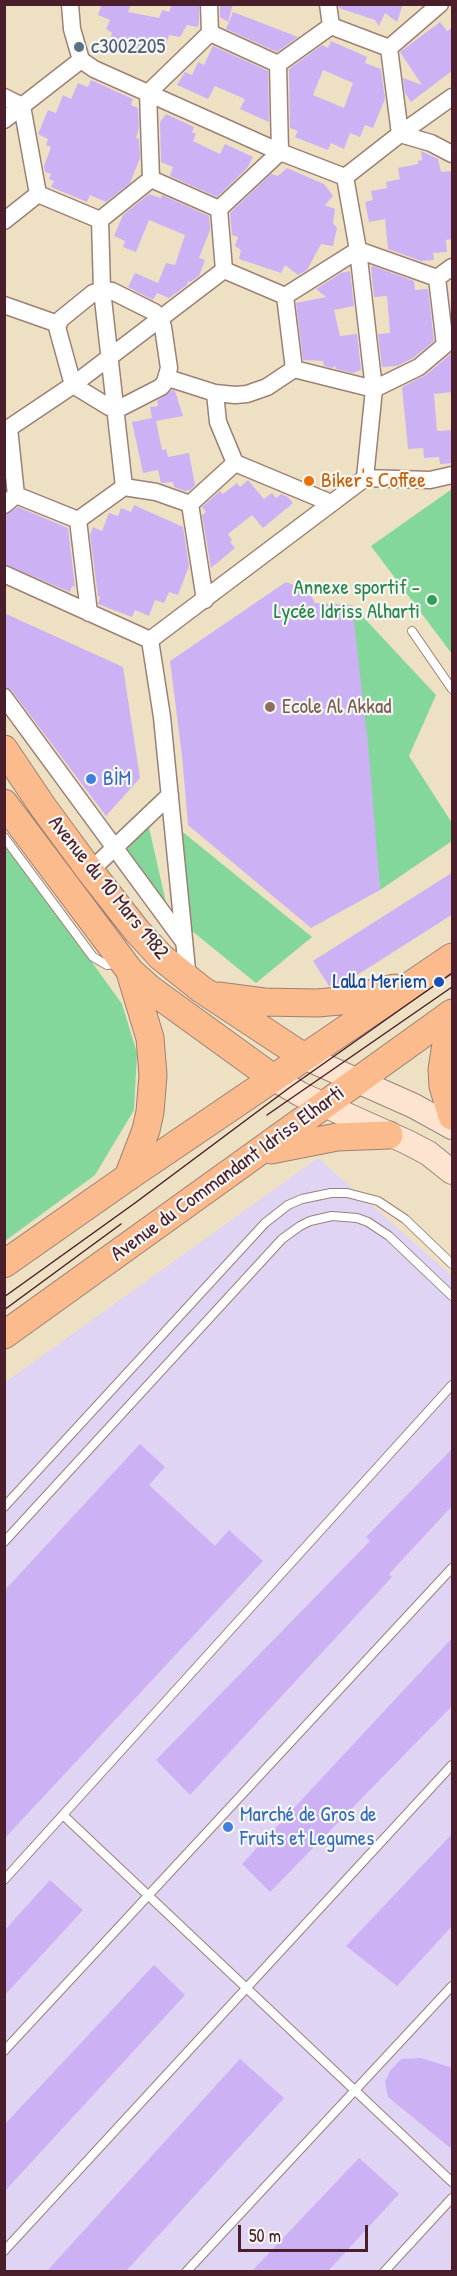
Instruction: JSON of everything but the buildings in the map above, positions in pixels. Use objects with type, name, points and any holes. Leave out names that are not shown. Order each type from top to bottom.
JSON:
[{"type":"main road","name":"Avenue du 10 Mars 1982","points":[[4,749],[90,871],[160,957],[198,987],[304,1057],[414,1106],[453,1127]]},
{"type":"main road","name":"Avenue du 10 Mars 1982","points":[[4,803],[126,966],[150,988],[273,1078],[428,1154],[453,1172]]},
{"type":"main road","points":[[4,1264],[128,1177],[453,957]]},
{"type":"main road","points":[[126,966],[146,1020],[153,1057],[152,1094],[146,1130],[128,1177]]},
{"type":"main road","points":[[198,987],[264,1002],[316,1003],[340,1001],[413,983]]},
{"type":"main road","name":"Avenue du Commandant Idriss Elharti","points":[[4,1335],[453,1014]]},
{"type":"main road","points":[[453,1022],[445,1045],[442,1070],[443,1086],[453,1116]]},
{"type":"main road","points":[[262,1152],[320,1140],[388,1135]]},
{"type":"street","points":[[70,4],[72,29],[81,60],[94,69],[280,152],[345,177]]},
{"type":"street","points":[[151,179],[148,93],[210,33],[209,4]]},
{"type":"street","points":[[328,4],[331,26]]},
{"type":"street","points":[[389,48],[444,7]]},
{"type":"street","points":[[278,64],[331,26]]},
{"type":"street","points":[[331,26],[389,48]]},
{"type":"street","points":[[210,33],[278,64]]},
{"type":"street","points":[[389,48],[400,134]]},
{"type":"street","points":[[4,120],[81,60]]},
{"type":"street","points":[[219,209],[280,152],[278,64]]},
{"type":"street","points":[[4,97],[22,106]]},
{"type":"street","points":[[345,177],[400,134],[453,97]]},
{"type":"street","points":[[22,106],[38,194]]},
{"type":"street","points":[[400,134],[431,143],[453,154]]},
{"type":"street","points":[[345,177],[358,250],[374,388],[366,478]]},
{"type":"street","points":[[151,179],[219,209]]},
{"type":"street","points":[[100,220],[151,179]]},
{"type":"street","points":[[38,194],[100,220]]},
{"type":"street","points":[[4,220],[38,194]]},
{"type":"street","points":[[219,209],[224,270]]},
{"type":"street","points":[[100,220],[102,290],[124,487]]},
{"type":"street","points":[[358,250],[437,278]]},
{"type":"street","points":[[285,296],[358,250]]},
{"type":"street","points":[[437,278],[453,267]]},
{"type":"street","points":[[224,270],[285,296]]},
{"type":"street","points":[[78,520],[10,500],[7,427],[73,385],[224,270]]},
{"type":"street","points":[[168,378],[215,393],[235,395],[258,391],[294,369],[374,388],[419,367],[449,347],[437,278]]},
{"type":"street","points":[[102,290],[112,291],[160,317],[169,368],[168,378],[161,387],[125,406],[116,408],[109,407],[73,385],[58,324],[93,293],[102,290]]},
{"type":"street","points":[[285,296],[294,369]]},
{"type":"street","points":[[4,305],[58,324]]},
{"type":"street","points":[[215,393],[218,422],[235,464],[331,502]]},
{"type":"street","points":[[190,504],[235,464]]},
{"type":"street","points":[[150,640],[331,502],[366,478],[430,480],[453,475]]},
{"type":"street","points":[[78,520],[124,487],[156,492],[190,504]]},
{"type":"street","points":[[190,504],[205,600]]},
{"type":"street","points":[[78,520],[89,613]]},
{"type":"street","points":[[4,574],[150,640]]},
{"type":"street","points":[[150,640],[162,717],[185,943],[198,987]]},
{"type":"street","points":[[4,697],[185,943]]},
{"type":"street","points":[[90,871],[170,795]]},
{"type":"lane","points":[[412,631],[453,688]]},
{"type":"lane","points":[[4,837],[93,957],[107,965],[126,966]]},
{"type":"lane","points":[[4,1507],[265,1223],[288,1205],[331,1192],[347,1193],[378,1201],[405,1219],[453,1264]]},
{"type":"lane","points":[[4,1542],[282,1239],[300,1226],[321,1217],[332,1216],[345,1216],[368,1222],[389,1236],[453,1296]]},
{"type":"lane","points":[[4,1880],[453,1385]]},
{"type":"lane","points":[[4,2051],[453,1568]]},
{"type":"lane","points":[[4,2251],[453,1765]]},
{"type":"lane","points":[[63,1815],[453,2182]]},
{"type":"lane","points":[[186,2271],[453,1986]]},
{"type":"lane","points":[[384,2271],[453,2198]]},
{"type":"shaded area","name":"Marché de Gros de Fruits et Legumes","points":[[318,1158],[452,1276],[452,2271],[5,2271],[4,1383]]},
{"type":"green space","name":"Annexe sportif - Lycée Idriss Alharti","points":[[452,489],[452,654],[371,546]]},
{"type":"green space","points":[[352,605],[436,695],[409,756],[452,823],[452,841],[380,890]]},
{"type":"green space","points":[[148,823],[169,916],[124,853]]},
{"type":"green space","points":[[179,829],[312,937],[256,983],[192,931]]},
{"type":"green space","points":[[4,840],[122,1004],[137,1053],[134,1110],[95,1175],[5,1241]]},
{"type":"tram line","points":[[4,1297],[289,1088],[452,973]]},
{"type":"tram line","points":[[267,1115],[452,987]]},
{"type":"tram line","points":[[4,1310],[121,1224]]},
{"type":"place","name":"c3002205","points":[[79,47]]},
{"type":"place","name":"Biker's Coffee","points":[[309,481]]},
{"type":"place","name":"Annexe sportif - Lycée Idriss Alharti","points":[[432,600]]},
{"type":"place","name":"Ecole Al Akkad","points":[[270,707]]},
{"type":"place","name":"BİM","points":[[91,779]]},
{"type":"place","name":"Lalla Meriem","points":[[439,982]]},
{"type":"place","name":"Marché de Gros de Fruits et Legumes","points":[[228,1827]]}]
